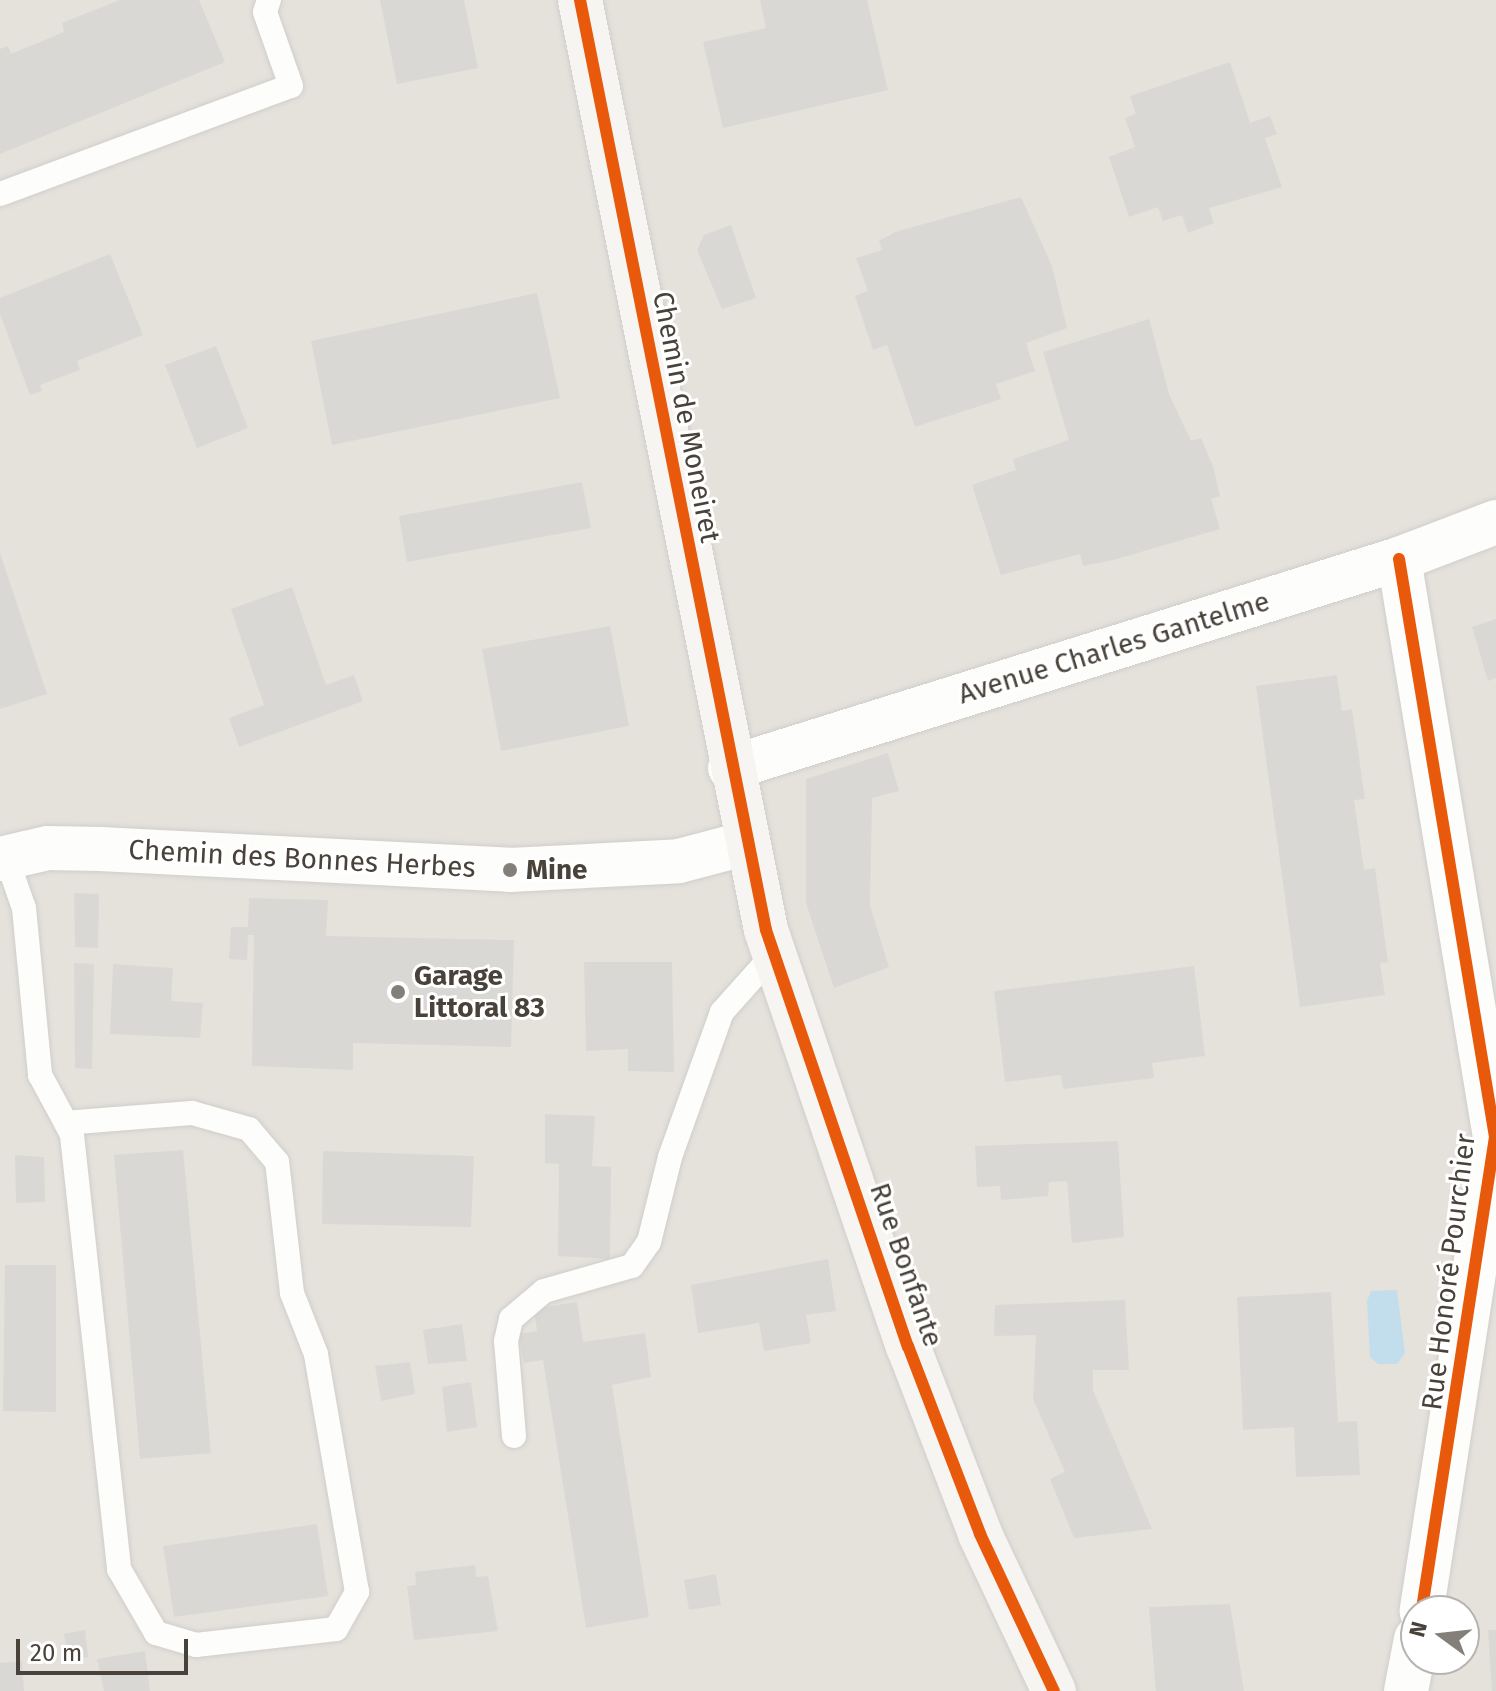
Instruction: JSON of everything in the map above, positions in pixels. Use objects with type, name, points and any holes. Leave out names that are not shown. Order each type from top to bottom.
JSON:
[{"type":"main road","name":"Chemin de Moneiret","points":[[580,0],[747,843]]},
{"type":"main road","name":"Rue Bonfante","points":[[747,843],[773,955],[963,1490],[1054,1691]]},
{"type":"street","name":"Avenue Charles Gantelme","points":[[730,768],[1399,559],[1496,522]]},
{"type":"street","name":"Rue Honoré Pourchier","points":[[1399,559],[1495,1137],[1424,1595]]},
{"type":"street","name":"Chemin des Bonnes Herbes","points":[[3,858],[87,849],[510,870],[679,861],[747,843]]},
{"type":"lane","points":[[0,194],[291,86],[265,12],[269,0]]},
{"type":"lane","points":[[3,858],[24,908],[40,1075],[72,1135],[119,1569],[156,1633],[196,1645],[336,1629],[357,1592],[316,1354],[292,1293],[277,1162],[249,1129],[192,1113],[66,1123]]},
{"type":"lane","points":[[514,1436],[506,1341],[511,1319],[544,1291],[632,1266],[649,1242],[670,1157],[722,1012],[773,955]]},
{"type":"shaded area","points":[[0,0],[1496,0],[1496,1691],[0,1691]]},
{"type":"water","points":[[1397,1290],[1405,1353],[1397,1364],[1378,1364],[1370,1357],[1367,1301],[1371,1291]]},
{"type":"building","points":[[120,0],[199,0],[225,62],[0,154],[0,49],[8,46],[11,54],[64,32],[62,23]]},
{"type":"building","points":[[380,0],[464,0],[478,68],[397,84]]},
{"type":"building","points":[[760,0],[867,0],[888,90],[723,128],[703,42],[766,28]]},
{"type":"building","points":[[1230,62],[1250,123],[1270,116],[1277,134],[1265,138],[1282,187],[1209,208],[1214,223],[1188,233],[1182,215],[1163,221],[1158,207],[1129,217],[1109,157],[1135,147],[1125,118],[1136,114],[1130,96]]},
{"type":"building","points":[[1021,197],[1052,266],[1067,328],[1026,343],[1035,371],[996,384],[1001,399],[915,427],[887,345],[873,350],[855,296],[868,291],[856,258],[882,250],[879,241],[895,232]]},
{"type":"building","points":[[731,225],[756,298],[722,309],[697,250],[704,235]]},
{"type":"building","points":[[110,254],[143,335],[77,361],[80,370],[40,385],[42,391],[30,395],[0,314],[0,298]]},
{"type":"building","points":[[537,293],[560,398],[332,445],[311,341]]},
{"type":"building","points":[[1149,319],[1169,394],[1191,441],[1201,438],[1213,466],[1220,496],[1211,499],[1220,529],[1113,560],[1083,566],[1080,554],[1001,575],[972,485],[1016,470],[1013,459],[1069,440],[1043,352]]},
{"type":"building","points":[[216,346],[248,428],[197,448],[165,365]]},
{"type":"building","points":[[582,482],[591,528],[407,562],[399,516]]},
{"type":"building","points":[[0,553],[47,694],[0,709]]},
{"type":"building","points":[[292,587],[326,685],[354,675],[363,701],[239,747],[229,718],[264,705],[231,609]]},
{"type":"building","points":[[1496,619],[1496,678],[1488,681],[1472,627]]},
{"type":"building","points":[[610,626],[629,726],[501,751],[482,649]]},
{"type":"building","points":[[1337,675],[1342,711],[1352,709],[1365,799],[1354,800],[1364,870],[1375,868],[1388,962],[1380,963],[1385,995],[1300,1007],[1256,686]]},
{"type":"building","points":[[888,753],[899,791],[872,798],[870,906],[889,967],[834,988],[806,903],[806,779]]},
{"type":"building","points":[[74,893],[99,894],[98,948],[75,947]]},
{"type":"building","name":"Garage Littoral 83","points":[[249,898],[328,900],[326,936],[514,940],[511,1047],[353,1043],[353,1070],[252,1066],[254,935],[248,935],[247,960],[229,959],[231,927],[248,927]]},
{"type":"building","points":[[584,962],[672,962],[674,1072],[628,1071],[628,1049],[586,1051]]},
{"type":"building","points":[[74,963],[94,964],[92,1069],[75,1068]]},
{"type":"building","points":[[113,964],[173,968],[171,1001],[203,1003],[200,1038],[110,1034]]},
{"type":"building","points":[[1194,966],[1205,1056],[1152,1063],[1154,1078],[1063,1089],[1061,1075],[1005,1082],[994,991]]},
{"type":"building","points":[[545,1114],[595,1116],[592,1166],[611,1167],[610,1259],[558,1256],[559,1164],[545,1163]]},
{"type":"building","points":[[1118,1141],[1124,1237],[1072,1243],[1067,1181],[1049,1182],[1048,1196],[1001,1200],[1000,1186],[977,1187],[975,1146]]},
{"type":"building","points":[[183,1150],[211,1453],[140,1459],[114,1155]]},
{"type":"building","points":[[323,1151],[474,1156],[471,1227],[322,1224]]},
{"type":"building","points":[[15,1155],[44,1157],[45,1202],[16,1203]]},
{"type":"building","points":[[828,1259],[836,1311],[806,1315],[811,1343],[764,1351],[759,1323],[698,1333],[691,1285]]},
{"type":"building","points":[[5,1265],[56,1265],[56,1412],[3,1411]]},
{"type":"building","points":[[1331,1292],[1338,1422],[1357,1421],[1360,1475],[1296,1477],[1294,1427],[1243,1430],[1237,1297]]},
{"type":"building","points":[[1125,1300],[1129,1370],[1093,1370],[1093,1390],[1152,1529],[1074,1538],[1050,1479],[1065,1472],[1033,1399],[1036,1335],[994,1336],[995,1305]]},
{"type":"building","points":[[577,1302],[583,1342],[645,1333],[651,1377],[612,1385],[649,1617],[586,1628],[543,1360],[524,1363],[519,1334],[537,1331],[534,1309]]},
{"type":"building","points":[[462,1324],[467,1361],[428,1364],[423,1330]]},
{"type":"building","points":[[410,1362],[415,1394],[381,1401],[375,1366]]},
{"type":"building","points":[[471,1382],[477,1427],[447,1432],[442,1387]]},
{"type":"building","points":[[317,1524],[328,1596],[174,1617],[163,1546]]},
{"type":"building","points":[[475,1565],[476,1577],[488,1576],[498,1631],[414,1640],[407,1586],[416,1585],[415,1572]]},
{"type":"building","points":[[716,1574],[721,1605],[689,1610],[684,1580]]},
{"type":"building","points":[[1230,1604],[1244,1691],[1156,1691],[1149,1607]]},
{"type":"building","points":[[85,1630],[88,1657],[69,1659],[64,1634]]},
{"type":"building","points":[[1488,1630],[1496,1630],[1496,1691],[1492,1691]]},
{"type":"building","points":[[145,1651],[150,1691],[104,1691],[97,1659]]},
{"type":"building","points":[[22,1661],[24,1691],[0,1691],[0,1663]]},
{"type":"cycle path","points":[[580,0],[766,930],[908,1346],[980,1534],[1054,1691]]},
{"type":"cycle path","points":[[1399,559],[1495,1137],[1424,1595]]},
{"type":"place","name":"Mine","points":[[510,870]]},
{"type":"place","name":"Garage Littoral 83","points":[[398,992]]}]
